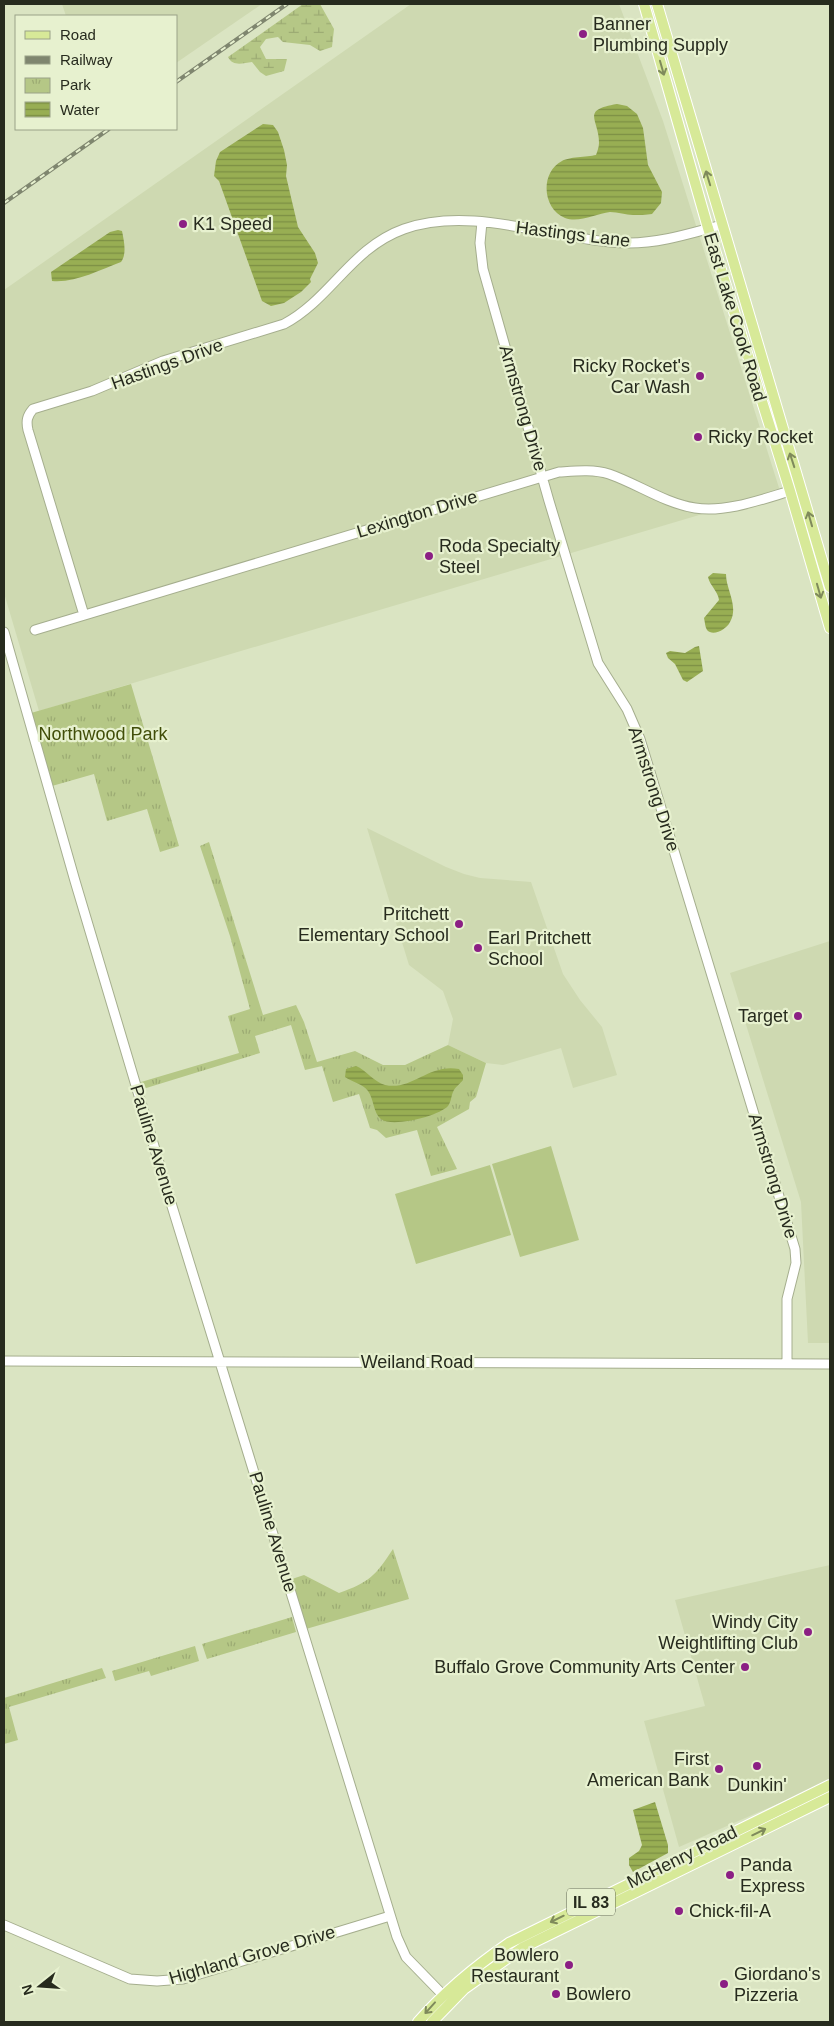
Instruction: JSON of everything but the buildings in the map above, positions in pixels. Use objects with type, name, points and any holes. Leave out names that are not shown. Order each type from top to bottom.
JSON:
[{"type":"main road","name":"East Lake Cook Road","points":[[644,4],[708,228],[790,491],[830,628]]},
{"type":"main road","name":"East Lake Cook Road","points":[[657,4],[830,587]]},
{"type":"main road","name":"McHenry Road","points":[[418,2022],[474,1966],[518,1938],[830,1785]]},
{"type":"main road","name":"McHenry Road","points":[[432,2022],[464,1989],[522,1948],[830,1797]]},
{"type":"street","name":"Hastings Drive","points":[[84,615],[26,422],[28,415],[33,409],[92,391],[163,361],[284,324],[314,304],[369,247],[383,238],[402,230],[423,223],[443,221],[482,222]]},
{"type":"street","name":"Hastings Lane","points":[[482,222],[583,238],[630,243],[662,241],[722,224]]},
{"type":"street","name":"Armstrong Drive","points":[[482,222],[480,243],[483,269],[598,663],[627,709],[640,739],[795,1249],[796,1263],[787,1299],[787,1364]]},
{"type":"street","name":"Lexington Drive","points":[[35,630],[559,472],[582,470],[607,474],[667,500],[695,508],[727,508],[801,488]]},
{"type":"street","name":"Pauline Avenue","points":[[4,632],[127,1055],[390,1916],[406,1957],[443,1995]]},
{"type":"street","name":"Weiland Road","points":[[4,1360],[830,1364]]},
{"type":"street","name":"Highland Grove Drive","points":[[4,1925],[122,1976],[157,1982],[183,1979],[390,1916]]},
{"type":"shaded area","points":[[62,4],[262,4],[178,62],[178,15],[66,15]]},
{"type":"shaded area","points":[[411,4],[619,4],[663,121],[780,491],[39,711],[4,593],[4,290]]},
{"type":"shaded area","name":"Earl Pritchett School","points":[[367,828],[464,874],[480,878],[531,882],[563,974],[580,1000],[602,1027],[617,1075],[573,1088],[561,1048],[503,1065],[486,1063],[448,1045],[453,1019],[443,991],[409,965]]},
{"type":"shaded area","points":[[830,941],[830,1343],[808,1343],[801,1202],[730,973]]},
{"type":"shaded area","points":[[830,1565],[830,1781],[679,1847],[644,1721],[705,1706],[675,1600]]},
{"type":"green space","points":[[303,4],[320,4],[334,29],[332,47],[320,51],[310,45],[283,42],[278,37],[266,39],[260,47],[266,59],[287,59],[284,71],[266,76],[252,62],[238,64],[230,60],[228,57]]},
{"type":"green space","name":"Northwood Park","points":[[131,684],[179,846],[160,852],[147,809],[107,821],[94,774],[52,786],[31,713]]},
{"type":"green space","points":[[209,842],[263,1015],[296,1005],[304,1022],[317,1062],[355,1051],[383,1065],[405,1065],[448,1045],[486,1063],[476,1097],[470,1102],[469,1109],[437,1127],[457,1169],[431,1176],[417,1130],[386,1138],[377,1130],[370,1128],[359,1094],[333,1102],[322,1066],[305,1070],[291,1025],[255,1036],[260,1053],[143,1089],[141,1082],[239,1053],[228,1016],[250,1009],[230,936],[200,846]]},
{"type":"green space","points":[[551,1146],[579,1240],[520,1257],[492,1164]]},
{"type":"green space","points":[[490,1165],[511,1235],[416,1264],[395,1194]]},
{"type":"green space","points":[[393,1549],[409,1599],[306,1629],[292,1579],[304,1575],[339,1593],[371,1577]]},
{"type":"green space","points":[[292,1617],[296,1632],[207,1659],[202,1644]]},
{"type":"green space","points":[[195,1646],[199,1661],[151,1676],[149,1671],[115,1681],[112,1671]]},
{"type":"green space","points":[[102,1668],[106,1678],[9,1707],[18,1740],[4,1744],[4,1698]]},
{"type":"water","points":[[617,104],[627,106],[637,114],[643,128],[648,165],[662,192],[661,203],[652,214],[633,215],[610,212],[582,219],[565,218],[557,213],[548,199],[547,181],[550,173],[562,161],[596,155],[599,143],[594,117],[595,113],[606,106]]},
{"type":"water","points":[[263,124],[273,125],[278,132],[284,150],[287,165],[286,176],[298,227],[315,253],[318,263],[310,279],[311,282],[301,292],[284,303],[271,306],[262,301],[219,181],[214,176],[216,161],[220,152]]},
{"type":"water","points":[[122,231],[124,243],[124,255],[121,262],[79,278],[52,281],[51,272],[110,232]]},
{"type":"water","points":[[713,573],[726,574],[733,610],[728,625],[720,631],[713,633],[707,630],[704,618],[719,600],[708,577]]},
{"type":"water","points":[[699,646],[703,671],[687,682],[683,680],[675,664],[668,658],[666,653],[670,651],[685,653]]},
{"type":"water","points":[[356,1066],[385,1085],[395,1086],[404,1084],[448,1068],[459,1069],[463,1075],[463,1080],[454,1090],[448,1106],[443,1110],[415,1120],[387,1121],[378,1116],[370,1094],[366,1089],[345,1077],[346,1069]]},
{"type":"water","points":[[655,1802],[668,1845],[668,1853],[633,1872],[629,1865],[629,1858],[639,1851],[642,1845],[633,1810]]},
{"type":"railway","points":[[178,81],[287,4]]},
{"type":"railway","points":[[4,203],[108,130]]},
{"type":"place","name":"Banner Plumbing Supply","points":[[583,34]]},
{"type":"place","name":"K1 Speed","points":[[183,224]]},
{"type":"place","name":"Ricky Rocket's Car Wash","points":[[700,376]]},
{"type":"place","name":"Ricky Rocket","points":[[698,437]]},
{"type":"place","name":"Roda Specialty Steel","points":[[429,556]]},
{"type":"place","name":"Pritchett Elementary School","points":[[459,924]]},
{"type":"place","name":"Earl Pritchett School","points":[[478,948]]},
{"type":"place","name":"Target","points":[[798,1016]]},
{"type":"place","name":"Windy City Weightlifting Club","points":[[808,1632]]},
{"type":"place","name":"Buffalo Grove Community Arts Center","points":[[745,1667]]},
{"type":"place","name":"Dunkin'","points":[[757,1766]]},
{"type":"place","name":"First American Bank","points":[[719,1769]]},
{"type":"place","name":"Panda Express","points":[[730,1875]]},
{"type":"place","name":"Chick-fil-A","points":[[679,1911]]},
{"type":"place","name":"Bowlero Restaurant","points":[[569,1965]]},
{"type":"place","name":"Giordano's Pizzeria","points":[[724,1984]]},
{"type":"place","name":"Bowlero","points":[[556,1994]]}]
